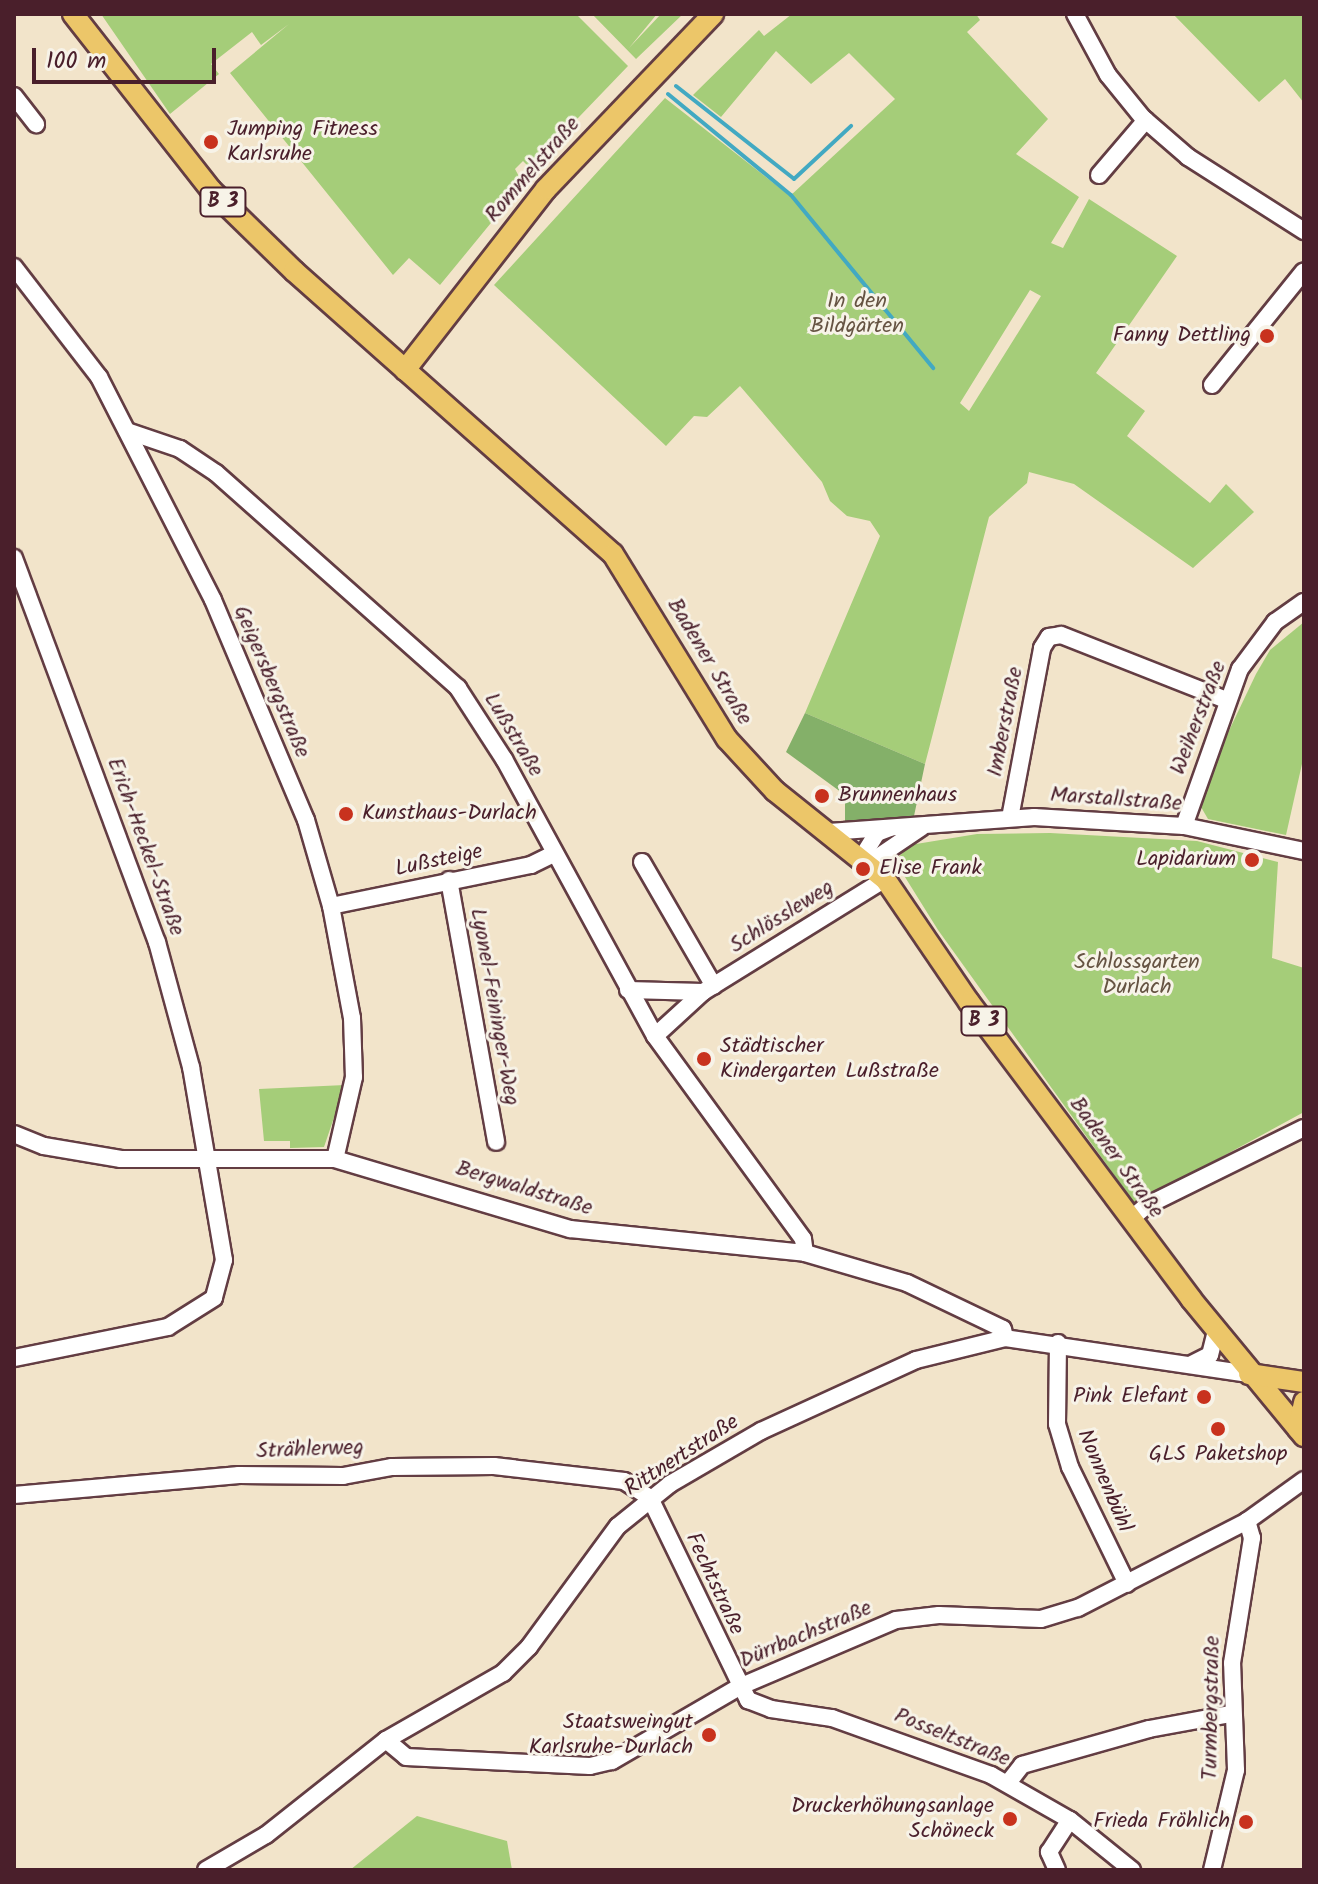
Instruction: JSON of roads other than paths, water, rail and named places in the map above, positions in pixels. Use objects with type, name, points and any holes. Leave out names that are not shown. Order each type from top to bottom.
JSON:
[{"type":"main road","name":"Badener Straße","points":[[73,14],[211,190],[405,370],[600,540],[628,575],[727,739],[775,791],[866,860],[885,879],[1131,1219],[1249,1374]]},
{"type":"main road","name":"Rommelstraße","points":[[405,370],[546,189],[713,14]]},
{"type":"main road","points":[[1249,1374],[1304,1382]]},
{"type":"main road","name":"B 3","points":[[1249,1374],[1301,1432]]},
{"type":"main road","points":[[1301,1432],[1304,1402]]},
{"type":"street","points":[[1075,14],[1108,75],[1146,120],[1188,157],[1304,231]]},
{"type":"street","points":[[14,96],[36,124]]},
{"type":"street","points":[[1099,175],[1146,120]]},
{"type":"street","name":"Geigersbergstraße","points":[[14,267],[99,377],[213,600],[295,794],[331,906],[354,1052],[350,1104],[335,1159]]},
{"type":"street","points":[[1212,385],[1304,271]]},
{"type":"street","name":"Lußstraße","points":[[127,431],[180,449],[216,473],[458,688],[504,759],[655,1036],[803,1239],[805,1253]]},
{"type":"street","points":[[146,469],[163,445]]},
{"type":"street","name":"Erich-Heckel-Straße","points":[[14,558],[157,942],[209,1158],[224,1260],[214,1298],[150,1333],[14,1358]]},
{"type":"street","name":"Weiherstraße","points":[[1184,826],[1226,700],[1254,647],[1275,622],[1304,602]]},
{"type":"street","name":"Imberstraße","points":[[1010,818],[1042,648],[1049,637],[1061,635],[1226,700]]},
{"type":"street","name":"Marstallstraße","points":[[829,832],[1010,818],[1184,826],[1304,851]]},
{"type":"street","name":"Marstallstraße","points":[[866,860],[923,826]]},
{"type":"street","points":[[866,860],[877,833],[892,827]]},
{"type":"street","name":"Lußsteige","points":[[331,906],[531,865],[554,854]]},
{"type":"street","points":[[628,990],[708,989],[642,862]]},
{"type":"street","name":"Schlössleweg","points":[[655,1036],[708,989],[885,879]]},
{"type":"street","name":"Lyonel-Feininger-Weg","points":[[449,880],[496,1142]]},
{"type":"street","points":[[1131,1219],[1146,1206],[1304,1128]]},
{"type":"street","name":"Bergwaldstraße","points":[[14,1134],[85,1155],[335,1159],[570,1229],[805,1253],[907,1283],[1003,1329],[1005,1338]]},
{"type":"street","points":[[1192,1364],[1210,1355],[1216,1331]]},
{"type":"street","name":"Rittnertstraße","points":[[206,1870],[266,1835],[386,1740],[503,1673],[529,1647],[610,1535],[650,1498],[729,1448],[884,1374],[937,1353],[1005,1338],[1058,1343],[1249,1374]]},
{"type":"street","name":"Nonnenbühl","points":[[1058,1343],[1061,1438],[1075,1480],[1127,1584]]},
{"type":"street","name":"Strählerweg","points":[[14,1495],[239,1475],[343,1476],[392,1467],[494,1466],[624,1481],[650,1498]]},
{"type":"street","points":[[1247,1521],[1304,1480]]},
{"type":"street","name":"Fechtstraße","points":[[650,1498],[739,1687]]},
{"type":"street","name":"Dürrbachstraße","points":[[386,1740],[406,1757],[590,1766],[638,1749],[739,1687],[896,1620],[952,1615],[1041,1619],[1127,1584],[1247,1521]]},
{"type":"street","name":"Turmbergstraße","points":[[1212,1870],[1236,1770],[1230,1714],[1236,1617],[1252,1538],[1247,1521]]},
{"type":"street","name":"Posseltstraße","points":[[739,1687],[759,1706],[845,1722],[1008,1783],[1070,1820],[1132,1870]]},
{"type":"street","points":[[1008,1783],[1022,1765],[1149,1729],[1230,1714]]},
{"type":"street","points":[[1057,1870],[1049,1852],[1070,1820]]},
{"type":"waterway","points":[[676,86],[794,179],[851,126]]},
{"type":"waterway","points":[[668,94],[791,195],[933,368]]},
{"type":"place","name":"Jumping Fitness Karlsruhe","points":[[211,142]]},
{"type":"place","name":"Fanny Dettling","points":[[1267,336]]},
{"type":"place","name":"Brunnenhaus","points":[[822,796]]},
{"type":"place","name":"Kunsthaus-Durlach","points":[[346,814]]},
{"type":"place","name":"Lapidarium","points":[[1252,860]]},
{"type":"place","name":"Elise Frank","points":[[863,869]]},
{"type":"place","name":"Städtischer Kindergarten Lußstraße","points":[[704,1059]]},
{"type":"place","name":"Pink Elefant","points":[[1204,1397]]},
{"type":"place","name":"GLS Paketshop","points":[[1218,1429]]},
{"type":"place","name":"Staatsweingut Karlsruhe-Durlach","points":[[709,1735]]},
{"type":"place","name":"Druckerhöhungsanlage Schöneck","points":[[1010,1819]]},
{"type":"place","name":"Frieda Fröhlich","points":[[1246,1822]]},
{"type":"park label","name":"In den Bildgärten","points":[[857,314]]},
{"type":"park label","name":"Schlossgarten Durlach","points":[[1137,974]]}]
